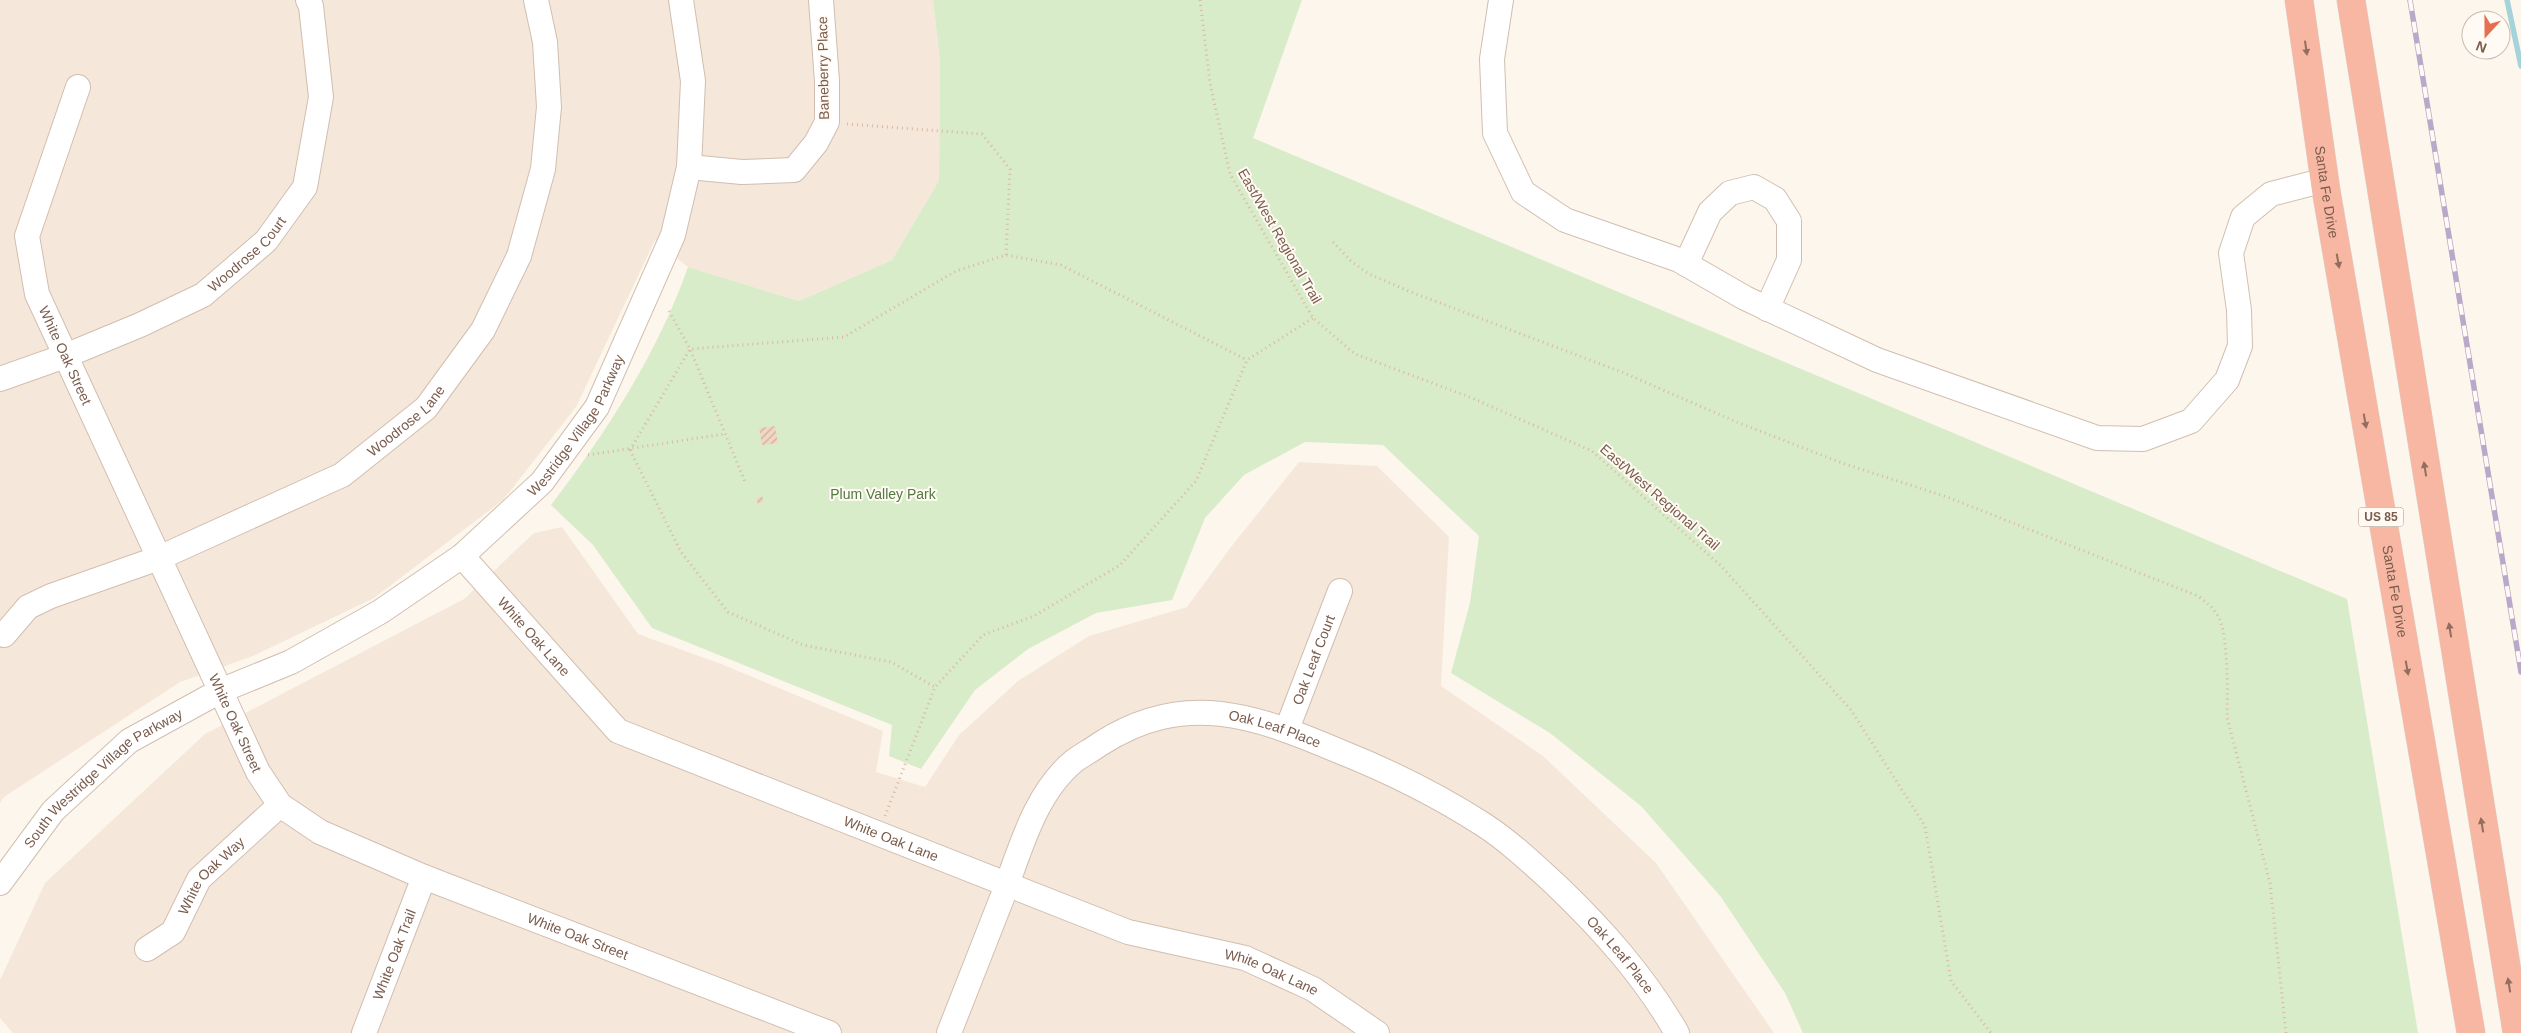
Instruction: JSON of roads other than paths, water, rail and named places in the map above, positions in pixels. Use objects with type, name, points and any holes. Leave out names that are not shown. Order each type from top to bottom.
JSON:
[{"type":"highway","name":"Santa Fe Drive","points":[[2299,0],[2325,180],[2471,1033]]},
{"type":"highway","points":[[2351,0],[2516,1033]]},
{"type":"street","name":"Woodrose Court","points":[[0,379],[65,356],[140,325],[203,295],[266,241],[305,187],[321,97],[311,6],[308,0]]},
{"type":"street","name":"Woodrose Lane","points":[[4,635],[28,607],[51,596],[159,558],[342,475],[426,408],[483,330],[519,256],[543,169],[549,107],[545,42],[536,0]]},
{"type":"street","name":"Westridge Village Parkway","points":[[220,691],[291,662],[380,612],[462,556],[542,482],[597,407],[673,235],[689,167],[693,81],[682,0]]},
{"type":"street","name":"Baneberry Place","points":[[689,167],[742,172],[794,170],[816,143],[827,122],[827,81],[821,0]]},
{"type":"street","points":[[1501,0],[1492,59],[1495,133],[1523,192],[1564,220],[1686,264],[1767,308],[1877,360],[2097,438],[2143,439],[2190,422],[2227,380],[2240,346],[2239,310],[2231,253],[2242,217],[2271,194],[2325,180]]},
{"type":"street","name":"White Oak Street","points":[[78,87],[27,236],[37,294],[258,772],[280,805],[320,832],[424,877],[829,1033]]},
{"type":"street","points":[[1686,264],[1710,212],[1730,192],[1754,187],[1775,199],[1789,221],[1789,260],[1767,308]]},
{"type":"street","name":"White Oak Lane","points":[[462,556],[618,731],[878,834],[1008,883],[1128,932],[1245,958],[1313,989],[1378,1033]]},
{"type":"street","name":"Oak Leaf Court","points":[[1287,729],[1340,590]]},
{"type":"street","name":"South Westridge Village Parkway","points":[[0,882],[54,811],[129,741],[220,691]]},
{"type":"street","name":"Oak Leaf Place","points":[[949,1033],[1025,838],[1045,794],[1074,762],[1125,728],[1161,717],[1202,712],[1245,717],[1287,729],[1390,772],[1438,798],[1500,838],[1530,861],[1604,932],[1633,966],[1677,1033]]},
{"type":"street","name":"White Oak Way","points":[[147,949],[173,932],[199,879],[280,805]]},
{"type":"street","name":"White Oak Trail","points":[[364,1033],[424,877]]},
{"type":"waterway","points":[[2507,0],[2521,66]]},
{"type":"railway","points":[[2410,0],[2521,672]]},
{"type":"park label","name":"Plum Valley Park","points":[[883,494]]}]
